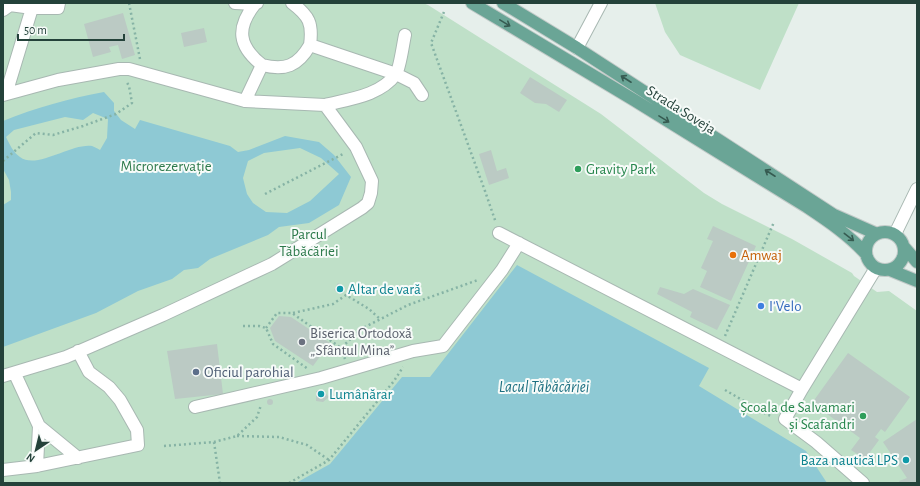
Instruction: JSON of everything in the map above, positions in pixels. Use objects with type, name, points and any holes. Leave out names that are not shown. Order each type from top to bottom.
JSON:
[{"type":"main road","name":"Strada Soveja","points":[[472,3],[641,104],[807,207],[830,222],[857,243],[866,254]]},
{"type":"main road","name":"Strada Soveja","points":[[503,3],[578,48],[834,215],[877,234]]},
{"type":"main road","points":[[917,262],[904,247],[900,238],[895,234],[883,232],[877,234],[868,242],[866,254],[868,259],[876,268],[890,270],[917,280]]},
{"type":"main road","points":[[890,270],[901,262],[904,257],[904,247]]},
{"type":"street","points":[[3,10],[10,5],[32,8],[58,8],[59,3]]},
{"type":"street","points":[[235,3],[256,4]]},
{"type":"street","points":[[256,4],[246,16],[242,28],[243,40],[252,57],[262,65],[275,68],[287,66],[299,60],[310,45],[312,32],[309,21],[302,11],[292,3]]},
{"type":"street","points":[[578,48],[601,3]]},
{"type":"street","points":[[4,94],[32,8]]},
{"type":"street","points":[[4,94],[58,80],[119,69],[129,69],[245,101],[325,104],[364,96],[382,86],[396,74],[405,35]]},
{"type":"street","points":[[310,45],[396,74],[414,83],[422,95]]},
{"type":"street","points":[[245,101],[262,65]]},
{"type":"street","points":[[3,376],[15,374],[78,352],[272,264],[365,206],[371,193],[372,181],[356,147],[325,104]]},
{"type":"street","points":[[895,234],[917,189]]},
{"type":"street","points":[[499,233],[802,388]]},
{"type":"street","points":[[195,406],[321,378],[413,351],[443,346],[502,270],[520,243]]},
{"type":"street","points":[[863,483],[816,442],[784,419],[876,268]]},
{"type":"street","points":[[3,470],[37,466],[138,445],[137,430],[120,400],[109,387],[89,372],[78,352]]},
{"type":"street","points":[[15,374],[39,426],[78,458]]},
{"type":"street","points":[[37,466],[39,426]]},
{"type":"path","points":[[129,3],[143,74]]},
{"type":"path","points":[[444,12],[431,43],[499,233]]},
{"type":"path","points":[[3,161],[36,133],[53,135],[83,126],[116,114],[132,103],[129,86],[119,69]]},
{"type":"path","points":[[266,194],[338,156]]},
{"type":"path","points":[[721,347],[774,222]]},
{"type":"path","points":[[292,314],[341,348],[361,329],[408,305],[480,278]]},
{"type":"path","points":[[266,328],[277,313],[292,314],[333,304],[346,295],[369,310],[380,320]]},
{"type":"path","points":[[243,326],[259,326],[266,328]]},
{"type":"path","points":[[266,328],[273,344],[321,378]]},
{"type":"path","points":[[289,483],[329,460],[394,381],[413,351]]},
{"type":"path","points":[[725,390],[768,415],[784,419]]},
{"type":"path","points":[[237,436],[257,417],[267,391]]},
{"type":"path","points":[[164,446],[214,442],[237,436],[279,436],[306,445],[329,460]]},
{"type":"path","points":[[214,442],[220,483]]},
{"type":"green space","name":"Parcul Tăbăcăriei","points":[[3,3],[423,3],[428,5],[601,114],[704,193],[722,204],[792,239],[852,273],[877,292],[889,291],[917,311],[917,483],[3,483]]},
{"type":"green space","points":[[655,3],[799,3],[760,90],[680,55],[665,32]]},
{"type":"water","points":[[104,92],[114,103],[114,111],[121,120],[135,129],[140,120],[230,146],[238,152],[249,150],[285,136],[319,142],[334,155],[351,177],[339,205],[309,223],[279,227],[268,235],[210,259],[198,268],[184,270],[172,279],[138,291],[96,313],[3,347],[3,205],[11,200],[11,192],[9,180],[3,169],[3,121],[66,100]],"holes":[[[93,113],[108,119],[107,138],[100,150],[92,146],[84,146],[45,158],[27,160],[15,153],[6,137],[14,130],[65,117],[83,120]],[[300,148],[321,158],[339,174],[310,201],[287,213],[266,212],[253,203],[247,194],[243,178],[248,161],[264,153]]]},
{"type":"water","name":"Lacul Tăbăcăriei","points":[[517,265],[709,368],[699,386],[806,451],[827,483],[296,483],[330,464],[402,377],[430,377]]},
{"type":"building","points":[[123,13],[135,55],[122,59],[118,45],[109,47],[111,52],[93,57],[84,24]]},
{"type":"building","points":[[204,28],[207,42],[184,47],[181,33]]},
{"type":"building","points":[[530,77],[567,100],[559,112],[546,104],[535,103],[520,93]]},
{"type":"building","points":[[491,150],[497,171],[506,168],[509,178],[489,185],[479,154]]},
{"type":"building","points":[[713,226],[756,246],[731,301],[700,287],[707,271],[701,268],[713,241],[707,239]]},
{"type":"building","name":"Altar de vară","points":[[338,283],[345,288],[341,294],[334,290]]},
{"type":"building","points":[[660,287],[684,294],[693,289],[730,305],[717,330],[690,317],[692,312],[657,294]]},
{"type":"building","name":"Biserica Ortodoxă „Sfântul Mina”","points":[[279,316],[291,317],[330,343],[313,366],[275,341],[270,328]]},
{"type":"building","name":"Oficiul parohial","points":[[217,344],[223,394],[175,399],[167,351]]},
{"type":"building","name":"Școala de Salvamari și Scafandri","points":[[848,353],[910,397],[885,432],[881,429],[875,437],[879,440],[865,459],[851,450],[860,438],[812,403]]},
{"type":"building","name":"Lumânărar","points":[[323,390],[329,397],[323,402],[316,401],[316,391]]},
{"type":"building","points":[[270,399],[273,402],[270,405],[267,402]]},
{"type":"building","name":"Baza nautică LPS","points":[[917,419],[917,483],[900,483],[899,481],[907,478],[883,442]]},
{"type":"place","name":"Gravity Park","points":[[578,169]]},
{"type":"place","name":"Amwaj","points":[[733,255]]},
{"type":"place","name":"Altar de vară","points":[[340,289]]},
{"type":"place","name":"I'Velo","points":[[761,306]]},
{"type":"place","name":"Biserica Ortodoxă „Sfântul Mina”","points":[[302,342]]},
{"type":"place","name":"Oficiul parohial","points":[[196,372]]},
{"type":"place","name":"Lumânărar","points":[[321,394]]},
{"type":"place","name":"Școala de Salvamari și Scafandri","points":[[863,416]]},
{"type":"place","name":"Baza nautică LPS","points":[[906,460]]},
{"type":"park label","name":"Microrezervație","points":[[166,166]]}]
